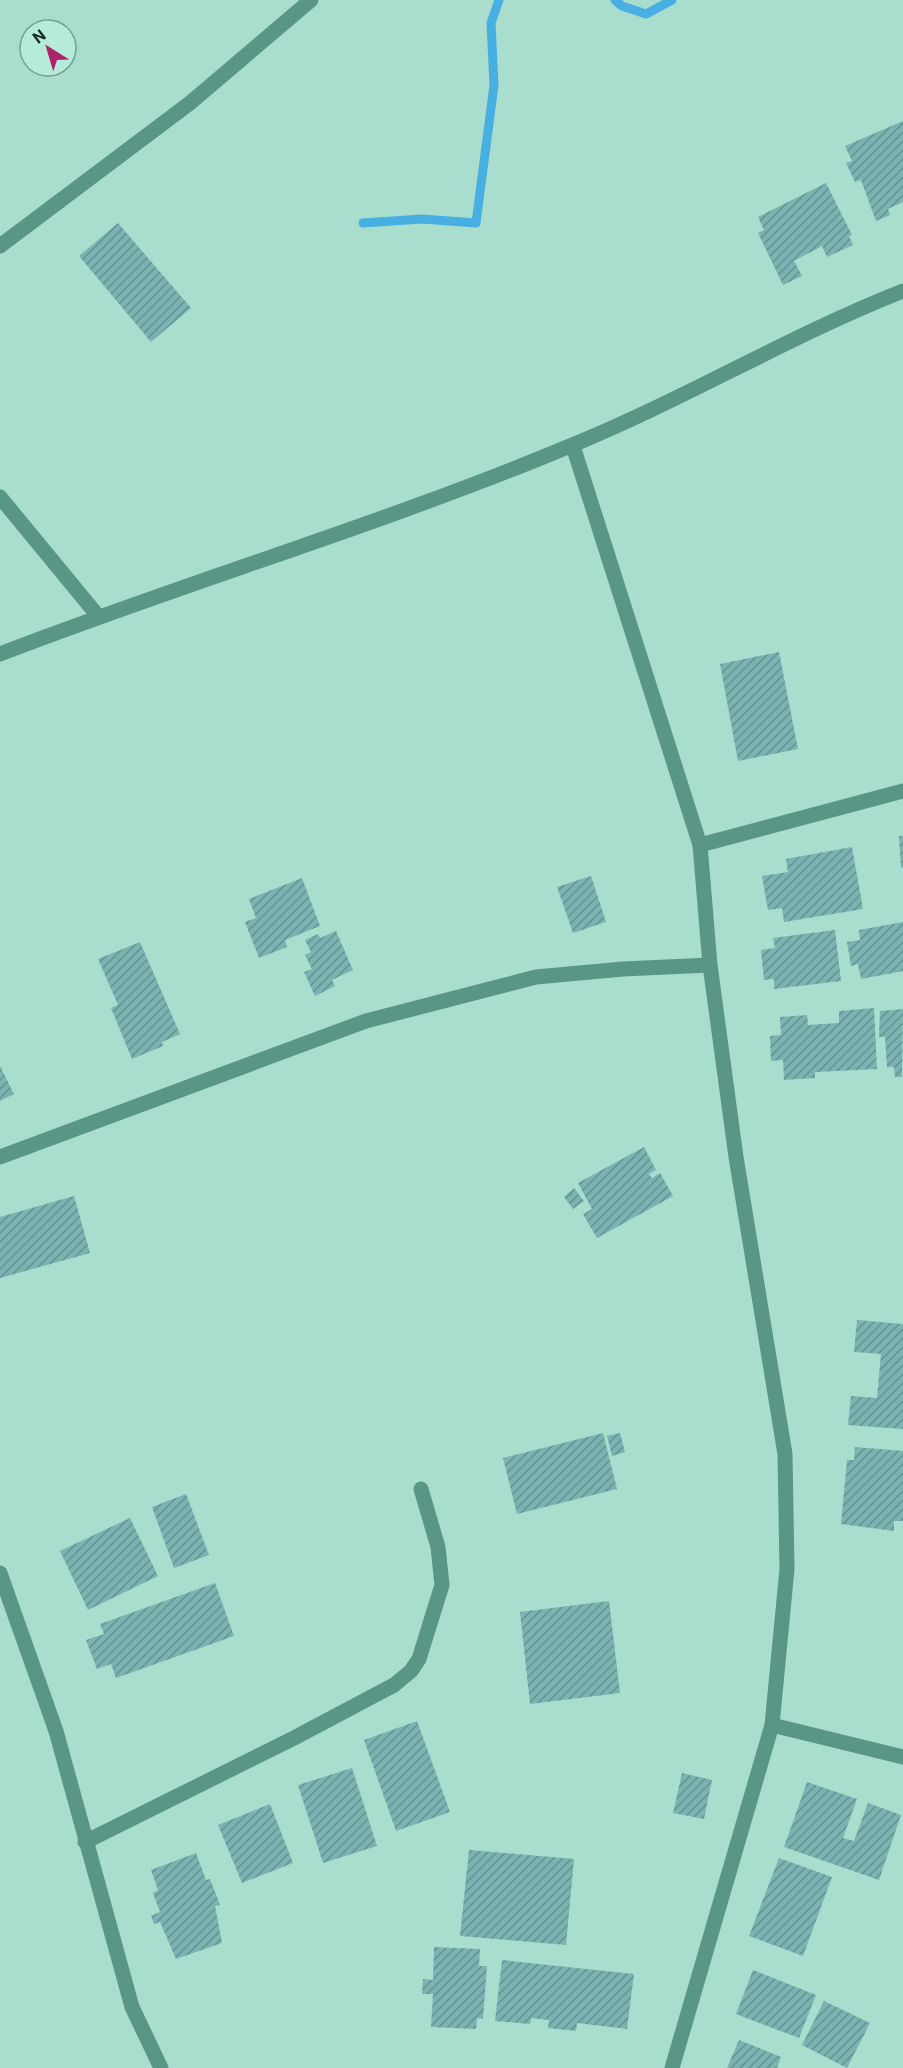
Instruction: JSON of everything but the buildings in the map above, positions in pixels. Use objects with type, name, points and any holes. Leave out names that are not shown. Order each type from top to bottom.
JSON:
[{"type":"street","points":[[0,246],[190,103],[311,0]]},
{"type":"street","points":[[0,654],[98,616],[440,498],[573,446],[903,291]]},
{"type":"street","points":[[573,446],[700,845],[710,965],[736,1157],[785,1454],[787,1569],[772,1725],[672,2068]]},
{"type":"street","points":[[0,497],[98,616]]},
{"type":"street","points":[[700,845],[903,791]]},
{"type":"street","points":[[0,1157],[366,1021],[536,977],[623,969],[710,965]]},
{"type":"street","points":[[85,1842],[294,1738],[394,1685],[411,1671],[419,1659],[442,1585],[439,1556],[421,1489]]},
{"type":"street","points":[[0,1574],[56,1731],[132,2007],[160,2068]]},
{"type":"street","points":[[772,1725],[903,1757]]},
{"type":"waterway","points":[[363,223],[422,219],[476,223],[494,85],[491,23],[499,0]]},
{"type":"waterway","points":[[615,0],[622,6],[646,14],[672,0]]}]
